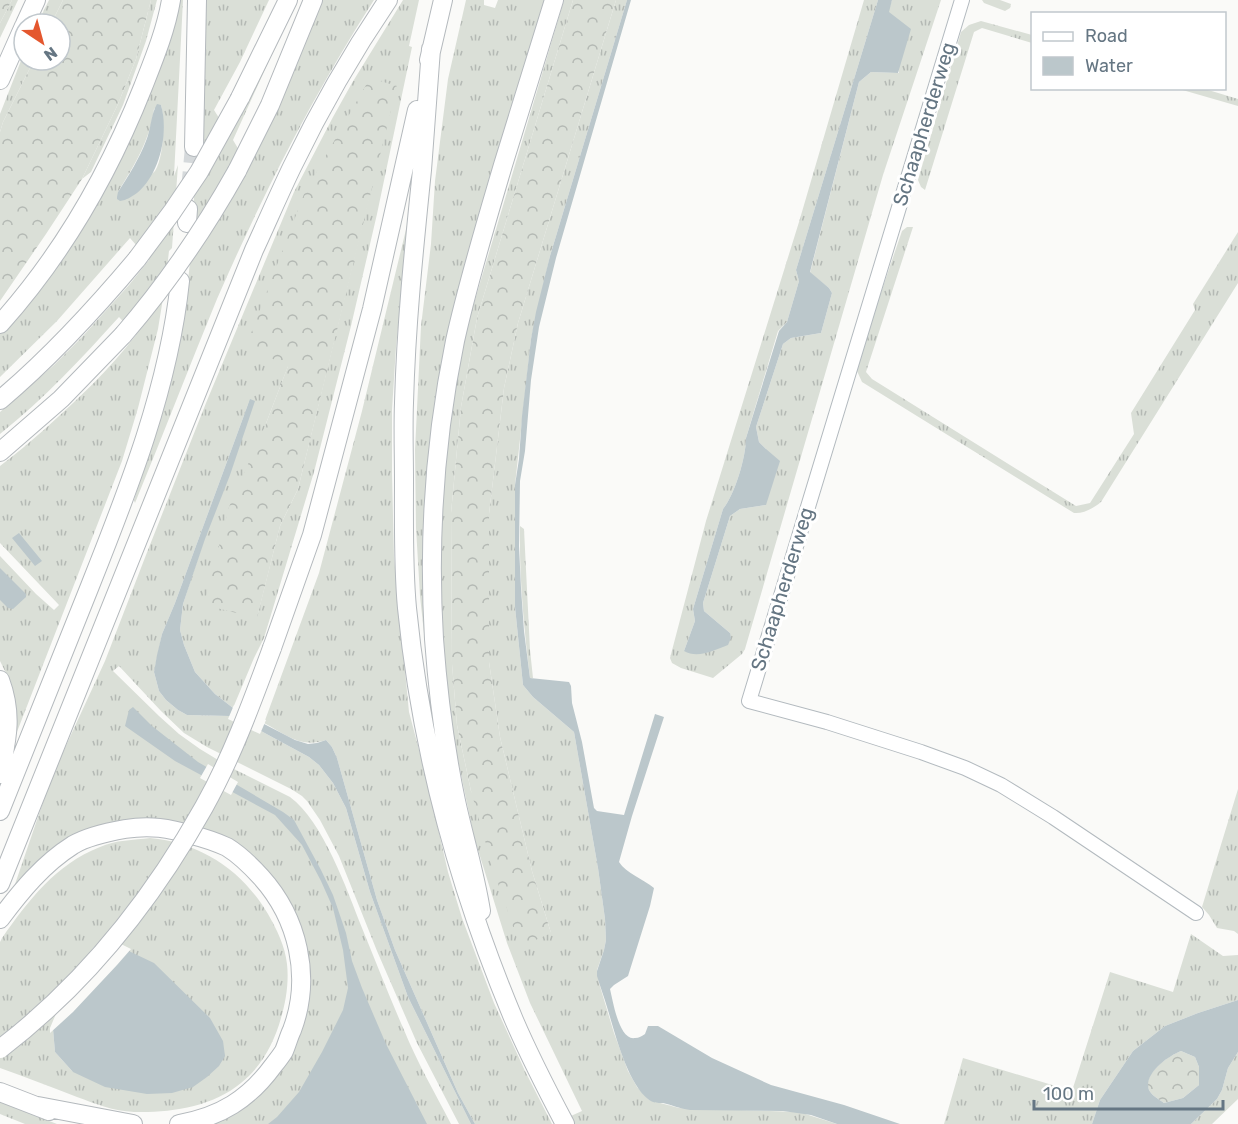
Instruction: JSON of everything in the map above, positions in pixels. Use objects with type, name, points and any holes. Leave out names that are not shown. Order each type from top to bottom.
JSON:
[{"type":"highway","points":[[0,324],[37,279],[72,228],[113,157],[151,68],[171,0]]},
{"type":"highway","points":[[194,147],[197,0]]},
{"type":"highway","points":[[0,400],[79,326],[137,259],[172,212],[199,172],[240,98],[288,0]]},
{"type":"highway","points":[[0,452],[61,399],[123,335],[169,279],[204,228],[237,171],[270,105],[313,0]]},
{"type":"highway","points":[[0,884],[254,250],[322,107],[361,40],[388,0]]},
{"type":"highway","points":[[0,1049],[47,1010],[117,936],[174,857],[205,805],[234,745],[272,648],[312,535],[366,332],[443,0]]},
{"type":"highway","points":[[487,954],[476,882],[456,802],[442,722],[434,638],[432,568],[435,491],[443,408],[455,341],[481,238],[554,0]]},
{"type":"highway","points":[[431,49],[410,284],[404,403],[407,606],[432,764],[465,890],[487,954],[515,1022],[565,1124]]},
{"type":"highway","points":[[0,80],[12,52]]},
{"type":"highway","points":[[0,811],[135,469],[161,382],[180,282]]},
{"type":"highway","points":[[0,680],[6,697],[8,716],[8,736],[0,774]]},
{"type":"highway","points":[[0,919],[27,884],[48,863],[75,844],[109,832],[141,826],[170,828],[208,839],[228,848],[256,871],[284,909],[294,933],[300,964],[301,990],[296,1020],[285,1050],[249,1093],[223,1111],[197,1121],[179,1124]]},
{"type":"highway","points":[[0,1092],[80,1124]]},
{"type":"highway","points":[[38,1106],[133,1124]]},
{"type":"street","name":"Schaapherderweg","points":[[962,0],[749,701],[827,722],[965,768],[1000,785],[1053,817],[1196,913]]},
{"type":"green space","points":[[0,0],[12,0],[0,23]]},
{"type":"green space","points":[[12,0],[18,0],[0,38],[0,23]]},
{"type":"green space","points":[[49,0],[63,0],[57,12],[43,12]]},
{"type":"green space","points":[[63,0],[151,0],[136,59],[118,104],[82,179],[0,301],[0,132],[28,72],[72,72],[72,12],[57,12]]},
{"type":"green space","points":[[151,0],[157,0],[146,41],[123,105],[91,172],[82,179],[118,104],[136,59]]},
{"type":"green space","points":[[176,0],[183,0],[174,176],[178,165],[172,248],[169,251],[158,329],[122,461],[15,737],[17,717],[14,698],[9,679],[0,661],[0,556],[54,610],[59,605],[0,543],[0,466],[82,395],[136,335],[119,317],[77,363],[0,434],[0,412],[82,337],[149,260],[130,238],[57,321],[0,377],[0,330],[48,272]],"holes":[[[161,105],[162,148],[155,171],[118,192],[145,142],[154,109]]]},
{"type":"green space","points":[[205,0],[269,0],[214,110],[226,129],[295,0],[233,140],[246,162],[319,0],[374,0],[309,109],[252,222],[217,299],[135,503],[158,421],[186,302]]},
{"type":"green space","points":[[403,0],[419,0],[409,46],[412,47],[351,326],[314,472],[264,638],[233,708],[215,694],[195,672],[180,630],[183,604],[250,399],[162,634],[154,672],[159,691],[178,710],[187,715],[229,716],[248,724],[309,757],[319,765],[333,783],[346,808],[370,892],[408,997],[471,1124],[459,1124],[417,1043],[339,856],[307,801],[291,789],[184,733],[119,666],[113,671],[179,734],[228,766],[290,797],[313,822],[333,857],[409,1042],[451,1124],[209,1124],[274,1077],[303,954],[237,850],[112,825],[12,893],[52,776],[105,661],[206,403],[294,192],[352,83]],"holes":[[[396,86],[298,489],[280,526],[257,617],[265,426]]]},
{"type":"green space","points":[[466,0],[484,0],[484,5],[495,8],[498,0],[548,0],[442,386],[430,650],[426,652],[416,528],[415,450],[421,326],[431,244],[435,181],[448,79]]},
{"type":"green space","points":[[564,0],[573,0],[477,318],[461,407],[451,513],[452,664],[457,725],[471,791],[551,933],[532,871],[500,737],[489,662],[489,514],[504,388],[518,323],[616,0],[627,0],[550,256],[531,339],[515,485],[515,607],[523,685],[533,697],[574,732],[605,919],[606,940],[597,970],[599,983],[614,1033],[628,1071],[637,1087],[649,1100],[679,1108],[799,1112],[837,1124],[553,1124],[582,1111],[530,1003],[507,943],[474,837],[454,741],[437,606],[446,442],[469,320]]},
{"type":"green space","points":[[573,0],[616,0],[518,323],[504,388],[489,514],[489,662],[500,737],[532,871],[551,933],[520,947],[493,869],[471,791],[457,725],[452,664],[451,513],[461,407],[477,318]]},
{"type":"green space","points":[[864,0],[878,0],[796,270],[799,281],[787,322],[778,331],[746,438],[739,475],[723,509],[693,609],[695,621],[684,651],[730,633],[704,611],[703,603],[730,516],[740,509],[766,505],[766,449],[759,442],[756,427],[783,344],[791,338],[821,333],[832,293],[810,273],[859,82],[871,72],[899,73],[888,12],[892,0],[941,0],[883,175],[745,649],[713,678],[681,668],[672,663],[670,658],[706,521],[799,222]]},
{"type":"green space","points":[[982,0],[1000,0],[1011,4],[1010,8],[1005,11],[984,3]]},
{"type":"green space","points":[[981,21],[1031,35],[1031,43],[982,28],[974,32],[925,190],[918,180],[961,32],[969,25]]},
{"type":"green space","points":[[17,72],[28,72],[0,132],[0,114]]},
{"type":"green space","points":[[370,78],[397,86],[298,489],[280,526],[257,618],[204,605],[229,507],[265,426],[288,366],[254,350],[250,336],[304,194]]},
{"type":"green space","points":[[1182,90],[1208,90],[1238,99],[1238,106]]},
{"type":"green space","points":[[410,213],[392,410],[394,557],[409,712],[448,872],[462,918],[494,1003],[552,1124],[475,1124],[458,1093],[395,950],[377,900],[332,747],[326,740],[309,743],[294,739],[264,723],[319,573],[362,411]]},
{"type":"green space","points":[[907,227],[913,227],[866,372],[872,379],[1076,506],[1090,503],[1134,434],[1131,413],[1195,310],[1193,304],[1238,232],[1238,283],[1101,502],[1085,512],[1074,513],[862,382],[857,371],[857,363],[902,231]]},
{"type":"green space","points":[[520,526],[524,529],[533,678],[530,678],[524,621]]},
{"type":"green space","points":[[1238,789],[1238,934],[1217,928],[1202,907]]},
{"type":"green space","points":[[150,838],[186,846],[218,861],[233,872],[258,898],[277,932],[286,957],[287,991],[275,1036],[261,1062],[241,1083],[217,1098],[176,1110],[134,1112],[98,1105],[0,1068],[0,942],[2,938],[33,897],[70,863],[106,845]],"holes":[[[53,1029],[73,1072],[55,1052]]]},
{"type":"green space","points":[[1191,934],[1223,956],[1238,955],[1238,1000],[1165,1026],[1133,1051],[1100,1100],[1092,1124],[944,1124],[963,1058],[1072,1091],[1110,972],[1173,992]]},
{"type":"green space","points":[[1181,1051],[1195,1057],[1199,1067],[1199,1085],[1183,1098],[1164,1103],[1149,1090],[1149,1078],[1163,1061]]},
{"type":"green space","points":[[1238,1052],[1238,1099],[1212,1124],[1191,1124],[1217,1099],[1228,1068]]},
{"type":"green space","points":[[0,1102],[57,1124],[25,1124],[0,1114]]},
{"type":"water","points":[[627,0],[631,0],[556,258],[539,327],[531,380],[520,481],[519,546],[524,631],[530,678],[569,682],[594,808],[597,811],[624,815],[655,714],[664,717],[619,862],[654,888],[628,976],[610,989],[618,1019],[625,1033],[629,1037],[638,1038],[645,1034],[648,1026],[658,1026],[712,1058],[771,1085],[844,1105],[900,1124],[837,1124],[811,1115],[783,1111],[690,1110],[652,1102],[641,1092],[623,1057],[597,976],[606,940],[605,919],[574,732],[533,697],[523,685],[515,607],[515,485],[531,339],[550,256]]},
{"type":"water","points":[[878,0],[892,0],[889,12],[911,29],[898,73],[871,72],[859,82],[810,272],[832,293],[821,333],[791,338],[783,344],[756,427],[759,442],[780,461],[766,505],[740,509],[730,516],[703,603],[704,611],[730,633],[731,638],[728,645],[706,653],[689,653],[684,651],[695,621],[693,609],[723,509],[739,475],[746,438],[779,331],[787,322],[799,281],[796,270]]},
{"type":"water","points":[[157,104],[161,105],[164,128],[157,164],[152,175],[137,193],[120,201],[117,199],[118,192],[143,148]]},
{"type":"water","points":[[250,399],[255,401],[183,604],[180,630],[184,645],[195,672],[215,694],[233,708],[295,740],[308,744],[326,740],[332,747],[377,900],[395,950],[458,1093],[475,1124],[471,1124],[408,997],[370,892],[346,808],[333,783],[319,765],[309,757],[248,724],[229,716],[187,715],[166,700],[159,691],[154,672],[162,634]]},
{"type":"water","points":[[19,533],[42,561],[35,566],[12,538]]},
{"type":"water","points":[[0,568],[26,594],[26,597],[13,609],[8,608],[0,600]]},
{"type":"water","points":[[133,707],[152,726],[198,762],[294,820],[333,895],[362,988],[386,1044],[427,1124],[268,1124],[299,1092],[343,1010],[348,988],[343,950],[333,908],[302,845],[275,815],[175,761],[125,726],[129,710]]},
{"type":"water","points":[[114,944],[154,963],[210,1018],[223,1041],[225,1056],[219,1066],[193,1087],[172,1093],[147,1094],[105,1087],[73,1072],[55,1052],[53,1029]]},
{"type":"water","points":[[1238,1000],[1238,1052],[1228,1068],[1217,1099],[1191,1124],[1092,1124],[1100,1100],[1133,1051],[1165,1026]],"holes":[[[1181,1051],[1195,1057],[1199,1067],[1199,1085],[1183,1098],[1164,1103],[1150,1092],[1148,1084],[1150,1078],[1164,1061]]]},
{"type":"pier","points":[[234,705],[266,720],[260,734],[228,719]]},
{"type":"pier","points":[[208,764],[238,782],[231,795],[200,778]]},
{"type":"pier","points":[[104,941],[117,942],[131,949],[73,1012],[50,1033],[58,1009],[93,948]]},
{"type":"tunnel","points":[[190,190],[194,147]]}]
